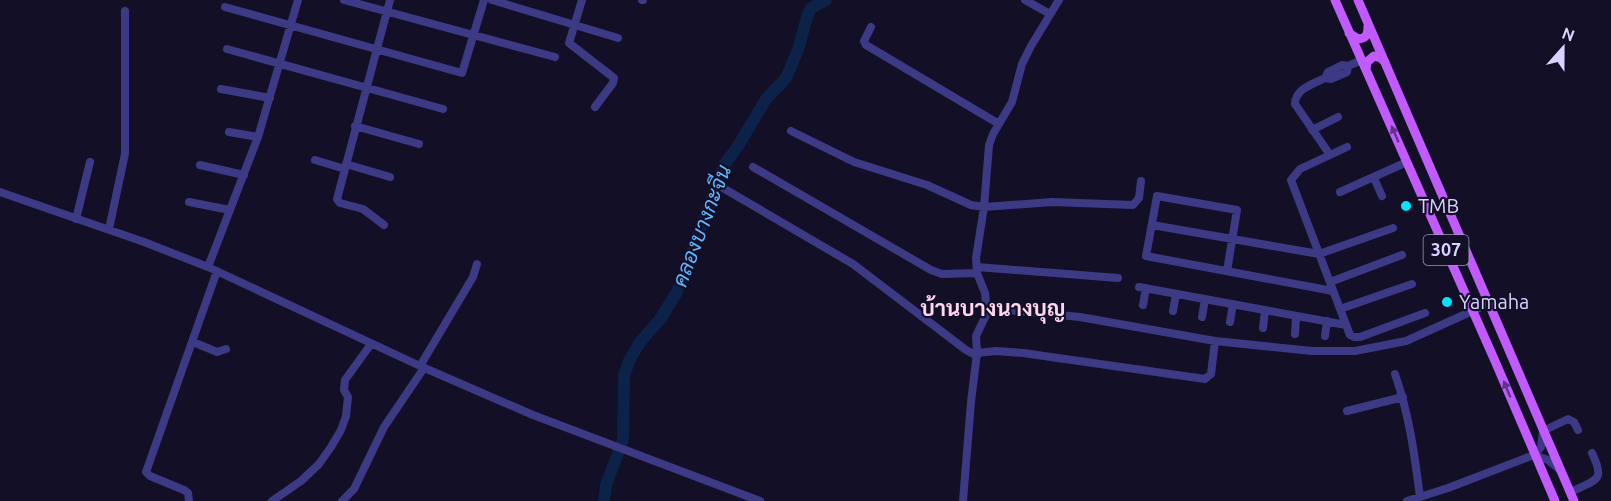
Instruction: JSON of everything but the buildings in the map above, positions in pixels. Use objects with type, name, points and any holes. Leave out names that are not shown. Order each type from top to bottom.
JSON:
[{"type":"main road","name":"307","points":[[1335,0],[1555,501]]},
{"type":"main road","name":"307","points":[[1358,0],[1572,496]]},
{"type":"main road","points":[[1349,32],[1358,39],[1364,38],[1368,32],[1369,23]]},
{"type":"main road","points":[[1364,65],[1374,56],[1385,62]]},
{"type":"main road","points":[[1516,411],[1533,404]]},
{"type":"street","points":[[208,267],[258,137],[298,0]]},
{"type":"street","points":[[344,0],[555,57]]},
{"type":"street","points":[[384,225],[363,209],[340,203],[337,199],[390,0]]},
{"type":"street","points":[[225,7],[462,73],[484,0]]},
{"type":"street","points":[[492,0],[618,38]]},
{"type":"street","points":[[582,0],[569,43],[614,78],[613,83],[595,107]]},
{"type":"street","points":[[1025,0],[1050,14]]},
{"type":"street","points":[[963,501],[970,407],[977,355],[976,336],[987,313],[985,293],[977,270],[976,258],[984,207],[989,146],[993,134],[1012,102],[1022,64],[1059,0]]},
{"type":"street","points":[[109,229],[125,154],[125,11]]},
{"type":"street","points":[[871,27],[864,41],[866,45],[999,124]]},
{"type":"street","points":[[227,49],[443,109]]},
{"type":"street","points":[[1330,155],[1296,107],[1296,96],[1299,92],[1325,78],[1331,79],[1347,72],[1348,66],[1364,65]]},
{"type":"street","points":[[221,89],[270,98]]},
{"type":"street","points":[[1312,130],[1338,117]]},
{"type":"street","points":[[356,126],[419,144]]},
{"type":"street","points":[[790,131],[854,162],[927,185],[971,205],[984,207],[1052,202],[1133,205],[1139,198],[1141,181]]},
{"type":"street","points":[[229,132],[258,137]]},
{"type":"street","points":[[1347,147],[1300,169],[1292,180],[1292,186],[1350,334],[1354,337],[1425,313]]},
{"type":"street","points":[[315,160],[390,177]]},
{"type":"street","points":[[76,219],[90,162]]},
{"type":"street","points":[[1340,192],[1407,162]]},
{"type":"street","points":[[200,165],[244,175]]},
{"type":"street","points":[[753,167],[931,270],[942,274],[977,270],[1118,278]]},
{"type":"street","points":[[1374,178],[1382,196]]},
{"type":"street","points":[[723,188],[853,264],[966,350],[977,355],[996,351],[1023,353],[1205,379],[1211,374],[1215,340]]},
{"type":"street","points":[[0,192],[109,229],[208,267],[370,344],[533,415],[760,501]]},
{"type":"street","points":[[1227,271],[1237,210],[1157,196],[1146,256],[1333,291]]},
{"type":"street","points":[[189,202],[230,210]]},
{"type":"street","points":[[1152,225],[1319,254],[1393,228]]},
{"type":"street","points":[[1330,282],[1402,255]]},
{"type":"street","points":[[342,501],[354,489],[384,428],[473,278],[477,264]]},
{"type":"street","points":[[189,501],[188,493],[184,490],[150,476],[146,472],[217,271]]},
{"type":"street","points":[[1340,309],[1412,284]]},
{"type":"street","points":[[1143,305],[1143,288],[1346,325]]},
{"type":"street","points":[[1173,311],[1176,294]]},
{"type":"street","points":[[1202,317],[1205,299]]},
{"type":"street","points":[[1230,322],[1233,304]]},
{"type":"street","points":[[987,313],[997,309],[1080,317],[1215,340],[1312,351],[1354,351],[1406,341],[1488,304]]},
{"type":"street","points":[[1263,328],[1265,310]]},
{"type":"street","points":[[1294,334],[1296,316]]},
{"type":"street","points":[[1325,336],[1326,321]]},
{"type":"street","points":[[193,342],[217,352],[226,349]]},
{"type":"street","points":[[272,501],[302,481],[319,464],[331,447],[346,416],[348,397],[344,390],[345,380],[370,344]]},
{"type":"street","points":[[1395,374],[1403,397],[1414,446],[1420,496]]},
{"type":"street","points":[[1347,411],[1403,397]]},
{"type":"street","points":[[1407,501],[1534,455],[1541,447],[1544,428],[1568,419],[1574,422],[1578,430]]},
{"type":"street","points":[[1572,496],[1598,476],[1600,469],[1592,453]]},
{"type":"street","points":[[1534,455],[1554,464],[1562,472]]},
{"type":"waterway","name":"คลองบางกะจีน","points":[[604,501],[606,485],[623,440],[624,376],[629,361],[640,342],[661,318],[677,292],[724,165],[766,99],[786,78],[798,50],[811,8],[826,0]]},
{"type":"place","name":"TMB","points":[[1406,206]]},
{"type":"place","name":"Yamaha","points":[[1447,302]]},
{"type":"district","name":"บ้านบางนางบุญ","points":[[993,308]]}]
